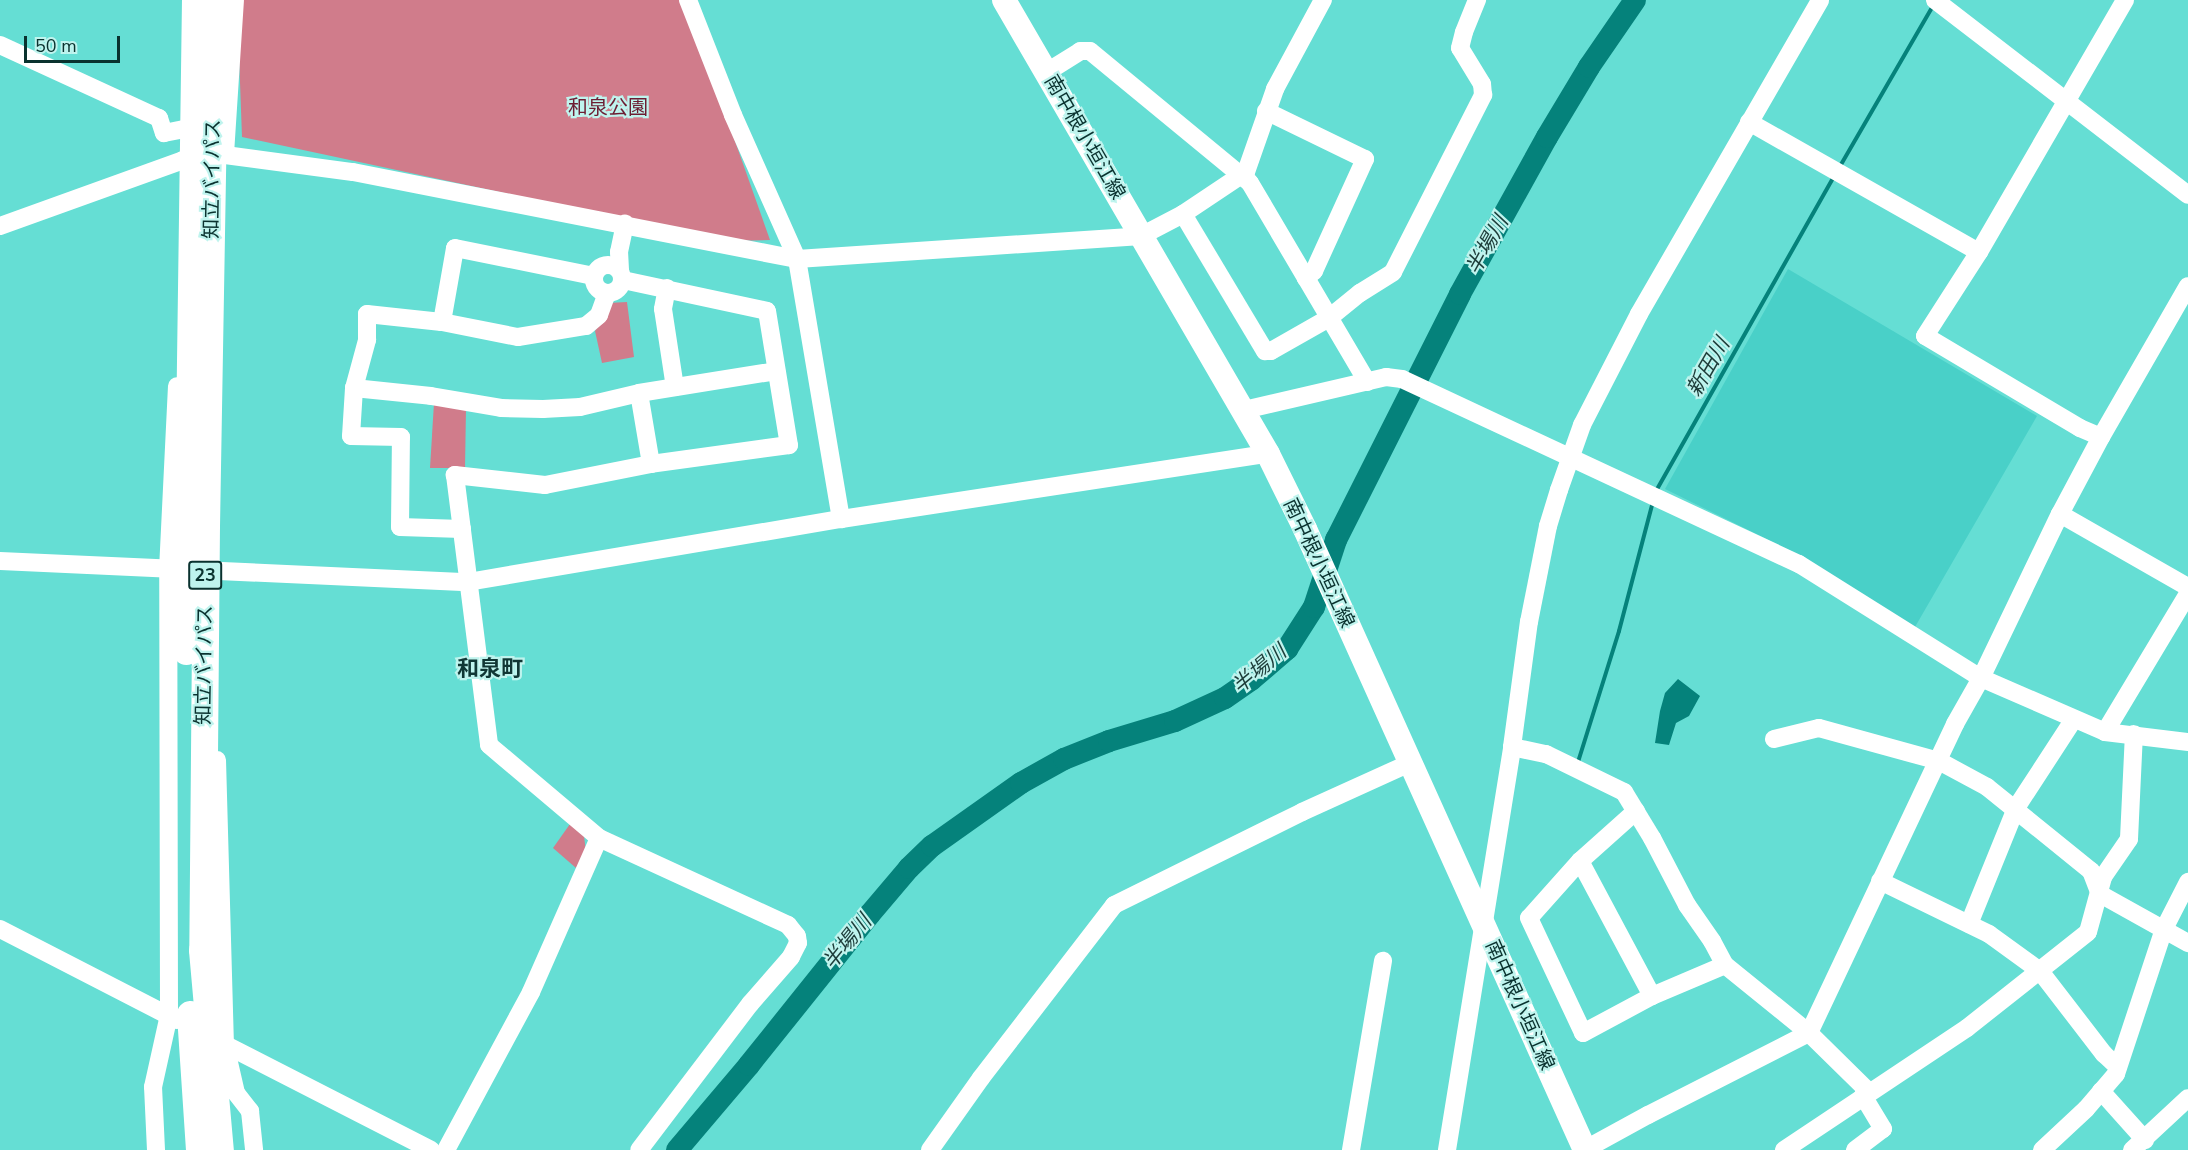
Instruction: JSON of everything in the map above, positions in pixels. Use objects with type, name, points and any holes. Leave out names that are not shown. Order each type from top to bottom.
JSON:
[{"type":"highway","name":"知立バイパス","points":[[195,0],[186,534],[185,943],[199,1150]]},
{"type":"highway","name":"知立バイパス","points":[[215,0],[206,513],[202,950],[220,1150]]},
{"type":"main road","name":"南中根小垣江線","points":[[1004,0],[1268,454],[1305,529],[1585,1150]]},
{"type":"street","points":[[156,1150],[153,1087],[169,1015],[168,570],[179,345],[187,0]]},
{"type":"street","points":[[235,0],[225,155],[213,571],[225,1045],[236,1093],[250,1111],[254,1150]]},
{"type":"street","points":[[688,0],[733,115],[797,259],[841,519]]},
{"type":"street","points":[[0,226],[183,160],[225,155],[353,172],[797,259],[1141,237],[1183,214],[1241,177],[1250,165],[1266,111],[1292,53],[1323,0]]},
{"type":"street","points":[[1183,214],[1265,351],[1271,351],[1329,318],[1360,293],[1394,272],[1476,111],[1484,88],[1460,48],[1477,0]]},
{"type":"street","points":[[1447,1150],[1482,920],[1512,747],[1528,622],[1548,526],[1570,459],[1596,396],[1639,314],[1820,0]]},
{"type":"street","points":[[1935,0],[2188,195]]},
{"type":"street","points":[[2101,437],[2080,428],[1925,336],[1979,252],[2125,0]]},
{"type":"street","points":[[0,45],[159,118],[164,133],[184,129]]},
{"type":"street","points":[[1047,72],[1080,51],[1090,51],[1250,183],[1367,382]]},
{"type":"street","points":[[1266,111],[1365,159],[1314,271],[1306,278]]},
{"type":"street","points":[[1749,122],[1979,252]]},
{"type":"street","points":[[620,223],[621,275],[616,291],[607,293],[596,285],[598,271],[620,223]]},
{"type":"street","points":[[442,322],[455,248],[598,271],[609,264],[621,275],[767,311],[789,445],[651,464],[545,485],[455,475],[489,745],[599,838],[788,925],[797,936],[798,943],[790,957],[750,1004],[639,1150]]},
{"type":"street","points":[[1585,1150],[1648,1115],[1809,1033],[1939,761],[1954,724],[1981,678],[2060,514],[2101,437],[2188,286]]},
{"type":"street","points":[[667,288],[663,309],[675,387]]},
{"type":"street","points":[[462,529],[400,527],[402,437],[351,436],[354,388],[367,339],[367,314],[442,322],[518,337],[579,329],[599,315],[607,293]]},
{"type":"street","points":[[354,388],[501,408],[543,410],[580,407],[639,393],[776,371]]},
{"type":"street","points":[[1244,410],[1367,382],[1393,377],[1401,379],[1799,564],[1981,678],[2105,732],[2188,742]]},
{"type":"street","points":[[639,393],[651,464]]},
{"type":"street","points":[[0,561],[468,582],[841,519],[1268,454]]},
{"type":"street","points":[[2060,514],[2188,586]]},
{"type":"street","points":[[2105,732],[2188,594]]},
{"type":"street","points":[[1969,924],[2016,808],[2074,719]]},
{"type":"street","points":[[1774,738],[1819,728],[1939,761],[1988,788],[2016,808],[2091,871],[2100,894],[2188,943]]},
{"type":"street","points":[[1784,1150],[1966,1028],[2088,932],[2103,877],[2129,839],[2134,734]]},
{"type":"street","points":[[1512,747],[1546,754],[1624,792],[1687,905],[1712,941],[1725,965],[1809,1033],[1866,1094],[1883,1129],[1855,1150]]},
{"type":"street","points":[[930,1150],[981,1078],[1114,905],[1302,812],[1410,763]]},
{"type":"street","points":[[1636,811],[1580,861],[1529,918],[1583,1033],[1652,996],[1725,965]]},
{"type":"street","points":[[446,1150],[531,992],[599,838]]},
{"type":"street","points":[[1580,861],[1652,996]]},
{"type":"street","points":[[1880,881],[1989,934],[2040,971],[2104,1054],[2118,1067]]},
{"type":"street","points":[[2042,1150],[2116,1074],[2164,929],[2188,882]]},
{"type":"street","points":[[0,929],[431,1150]]},
{"type":"street","points":[[1352,1150],[1383,961]]},
{"type":"street","points":[[2101,1091],[2138,1145],[2188,1098]]},
{"type":"shaded area","points":[[1788,269],[2037,416],[1915,627],[1785,548],[1665,489]]},
{"type":"shaded area","points":[[1678,679],[1700,696],[1689,716],[1676,723],[1669,745],[1655,743],[1665,693]]},
{"type":"green space","name":"和泉公園","points":[[237,0],[685,0],[770,240],[728,241],[242,137]]},
{"type":"green space","points":[[627,302],[634,357],[602,363],[595,331],[603,319],[608,303]]},
{"type":"green space","points":[[434,403],[466,408],[465,468],[430,468]]},
{"type":"green space","points":[[570,824],[584,836],[586,852],[576,868],[553,848]]},
{"type":"waterway","name":"半場川","points":[[677,1150],[749,1065],[870,914],[909,868],[932,846],[1021,783],[1064,759],[1109,741],[1175,721],[1225,698],[1251,680],[1287,649],[1314,607],[1336,540],[1460,294],[1547,137],[1589,67],[1635,0]]},
{"type":"waterway","name":"新田川","points":[[1839,168],[1931,9]]},
{"type":"waterway","name":"新田川","points":[[1656,491],[1834,177]]},
{"type":"waterway","name":"新田川","points":[[1578,762],[1619,631],[1653,501]]},
{"type":"district","name":"和泉町","points":[[490,670]]}]
